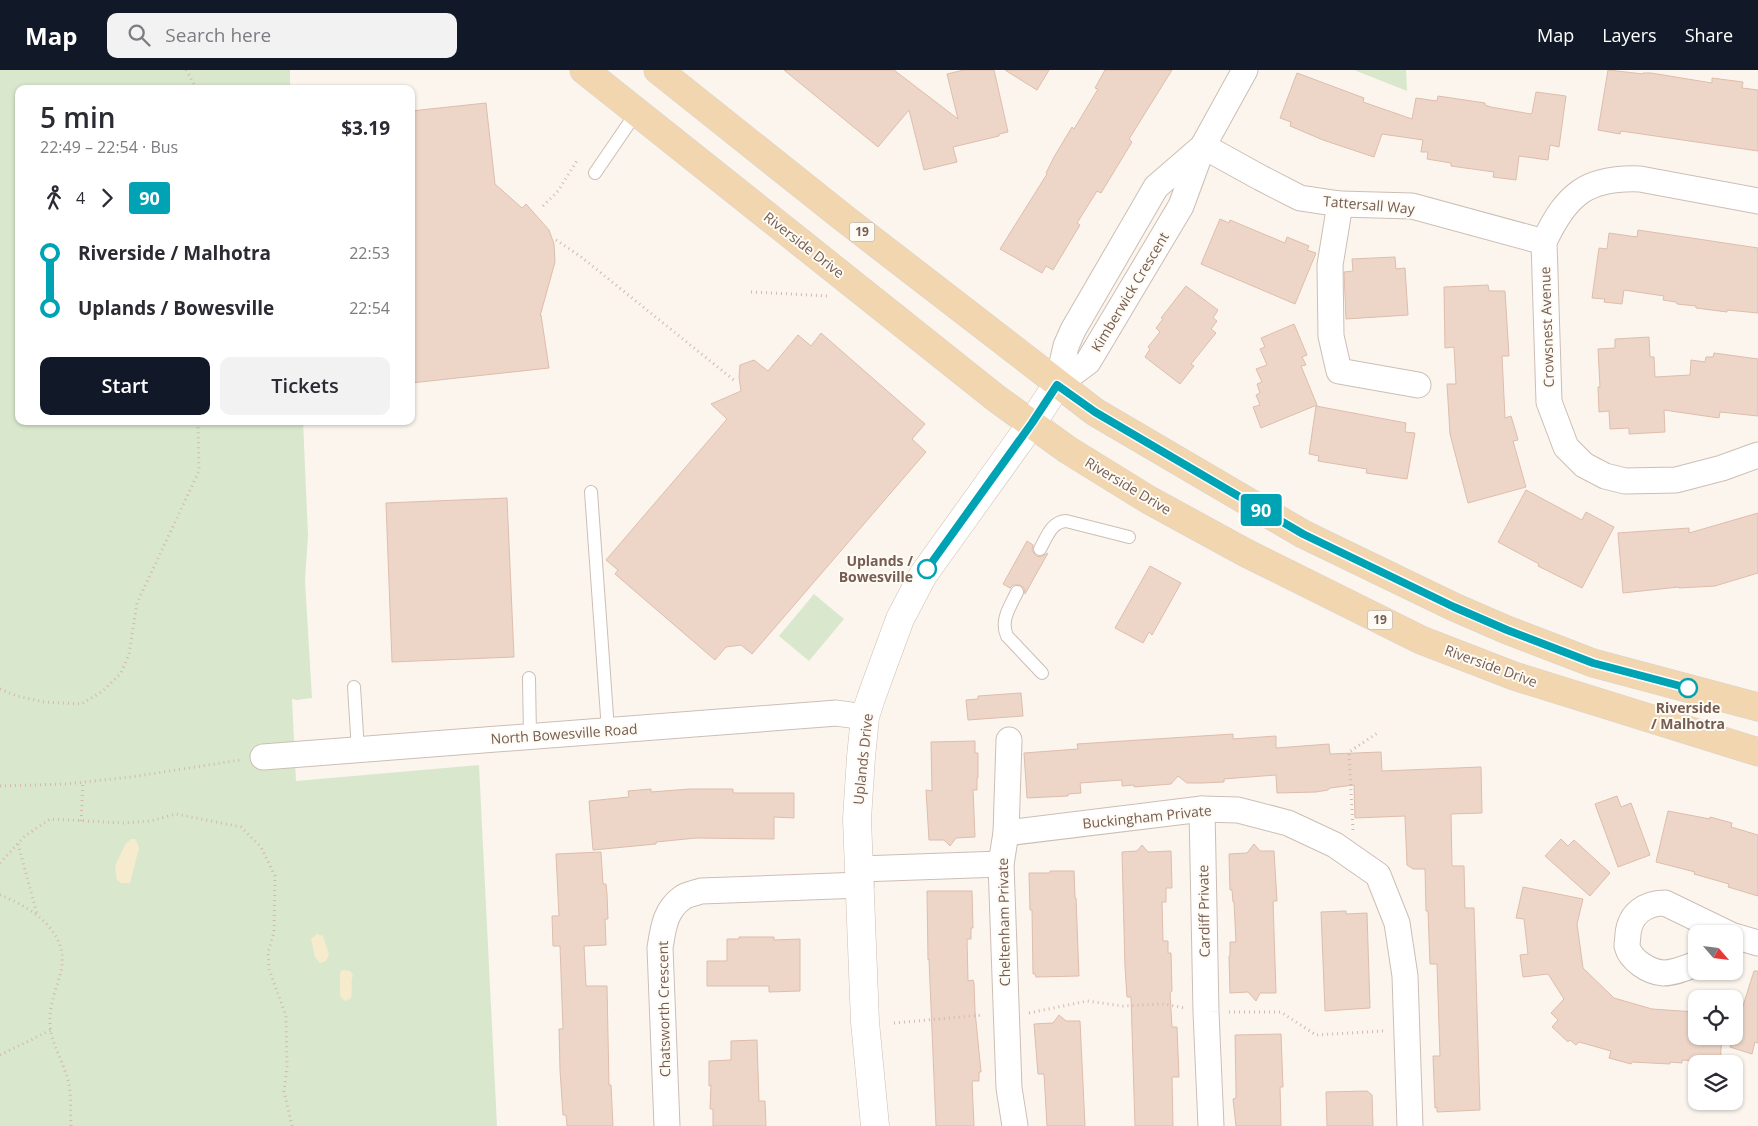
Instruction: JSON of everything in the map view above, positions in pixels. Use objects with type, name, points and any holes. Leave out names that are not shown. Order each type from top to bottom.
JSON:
[{"type":"main road","name":"Riverside Drive","points":[[584,70],[990,393],[1068,450],[1149,500],[1246,554],[1420,640],[1514,676],[1758,752]]},
{"type":"main road","name":"19","points":[[658,70],[1057,385],[1095,412],[1303,534],[1454,607],[1507,630],[1593,663],[1758,707]]},
{"type":"street","name":"Kimberwick Crescent","points":[[1057,385],[1088,362],[1181,206],[1203,146],[1245,70]]},
{"type":"street","name":"Tattersall Way","points":[[1203,146],[1300,198],[1340,204],[1412,206],[1544,242]]},
{"type":"street","name":"Crowsnest Avenue","points":[[1758,201],[1640,179],[1621,178],[1605,181],[1576,194],[1555,220],[1544,242],[1549,402],[1566,446],[1584,465],[1605,476],[1625,480],[1676,480],[1722,468],[1758,455]]},
{"type":"street","points":[[1340,204],[1330,265],[1331,336],[1339,371],[1418,385]]},
{"type":"street","name":"Uplands Drive","points":[[875,1126],[865,1022],[857,819],[865,717],[900,619],[923,575],[1057,385]]},
{"type":"street","name":"North Bowesville Road","points":[[263,757],[836,713],[865,717]]},
{"type":"street","name":"Cheltenham Private","points":[[1009,740],[1006,833],[1001,864],[1009,1088],[1015,1126]]},
{"type":"street","name":"Buckingham Private","points":[[1006,833],[1202,809],[1238,810],[1288,823],[1336,845],[1378,875],[1397,923],[1405,976],[1410,1126]]},
{"type":"street","name":"Cardiff Private","points":[[1202,809],[1206,1012],[1211,1126]]},
{"type":"street","points":[[860,877],[1001,864]]},
{"type":"street","name":"Chatsworth Crescent","points":[[667,1126],[660,948],[663,922],[671,909],[683,897],[701,891],[860,877]]},
{"type":"street","points":[[1688,967],[1661,973],[1642,965],[1632,956],[1627,945],[1629,926],[1643,906],[1655,903],[1665,903],[1711,925]]},
{"type":"lane","points":[[595,173],[636,113]]},
{"type":"lane","points":[[590,492],[608,730]]},
{"type":"lane","points":[[1040,549],[1051,529],[1060,522],[1066,521],[1129,537]]},
{"type":"lane","points":[[1017,592],[1004,619],[1004,628],[1007,636],[1042,673]]},
{"type":"lane","points":[[529,678],[530,736]]},
{"type":"lane","points":[[354,687],[358,750]]},
{"type":"path","points":[[186,70],[195,85]]},
{"type":"path","points":[[543,206],[558,191],[578,160]]},
{"type":"path","points":[[556,240],[580,256],[735,381]]},
{"type":"path","points":[[751,292],[831,296]]},
{"type":"path","points":[[0,689],[17,696],[44,702],[81,704],[102,691],[121,673],[129,654],[137,603],[198,471],[198,425]]},
{"type":"path","points":[[1357,860],[1348,752],[1379,732]]},
{"type":"path","points":[[0,786],[83,782],[131,777],[263,757]]},
{"type":"path","points":[[81,821],[83,782]]},
{"type":"path","points":[[0,863],[35,828],[50,819],[123,824],[151,821],[176,814],[241,827],[261,847],[275,876],[274,932],[268,953],[269,969],[286,1016],[287,1067],[284,1091],[292,1126]]},
{"type":"path","points":[[18,844],[37,915]]},
{"type":"path","points":[[0,895],[37,915],[58,939],[62,954],[61,969],[55,986],[49,1022],[50,1030],[68,1079],[71,1126]]},
{"type":"path","points":[[894,1024],[1006,1013],[1022,1014],[1088,1001],[1123,1006],[1165,1004],[1206,1012],[1281,1012],[1316,1035],[1407,1030]]},
{"type":"path","points":[[0,1055],[50,1030]]},
{"type":"green space","points":[[0,70],[290,70],[290,85],[15,85],[15,425],[303,425],[308,535],[305,581],[312,698],[292,699],[296,781],[479,765],[497,1126],[0,1126]]},
{"type":"green space","points":[[1354,70],[1406,70],[1407,91]]},
{"type":"green space","points":[[814,594],[844,619],[809,661],[779,636]]},
{"type":"sand","points":[[131,839],[135,839],[139,848],[130,883],[121,883],[117,880],[115,866],[126,843]]},
{"type":"sand","points":[[317,934],[323,936],[329,955],[326,961],[320,963],[315,957],[311,939]]},
{"type":"sand","points":[[342,970],[350,971],[353,975],[351,998],[345,1001],[340,996],[340,973]]},
{"type":"building","points":[[784,70],[894,70],[958,119],[947,74],[964,70],[994,70],[1008,132],[953,147],[957,162],[924,170],[909,110],[878,147]]},
{"type":"building","points":[[1005,70],[1049,70],[1037,90]]},
{"type":"building","points":[[1105,70],[1172,70],[1129,139],[1132,142],[1101,193],[1097,191],[1077,223],[1080,225],[1053,270],[1046,266],[1042,273],[1000,249],[1047,174],[1054,157],[1072,127],[1074,129],[1098,89],[1095,88]]},
{"type":"building","points":[[1608,70],[1643,74],[1651,73],[1712,83],[1712,78],[1743,82],[1742,88],[1758,90],[1758,151],[1621,131],[1620,134],[1598,130]]},
{"type":"building","points":[[1297,73],[1364,98],[1363,102],[1412,119],[1416,98],[1437,101],[1438,96],[1485,103],[1485,105],[1491,107],[1531,114],[1536,92],[1566,96],[1559,147],[1550,145],[1548,160],[1519,156],[1516,180],[1493,177],[1494,172],[1451,166],[1451,163],[1427,159],[1428,152],[1421,152],[1423,140],[1382,134],[1374,157],[1323,140],[1290,126],[1291,122],[1280,118]]},
{"type":"building","points":[[486,103],[495,184],[522,208],[526,204],[549,230],[554,244],[555,262],[540,316],[549,368],[415,383],[415,111]]},
{"type":"building","points":[[1220,219],[1229,223],[1230,220],[1285,243],[1287,237],[1309,246],[1307,250],[1316,253],[1295,304],[1201,264]]},
{"type":"building","points":[[1638,230],[1758,248],[1758,313],[1696,308],[1696,306],[1663,300],[1664,296],[1624,290],[1622,304],[1604,302],[1605,299],[1592,298],[1599,248],[1607,249],[1609,233],[1637,237]]},
{"type":"building","points":[[1395,257],[1396,269],[1405,268],[1408,315],[1346,319],[1344,272],[1353,271],[1352,259]]},
{"type":"building","points":[[1488,285],[1489,291],[1505,291],[1509,356],[1502,356],[1505,418],[1511,416],[1515,429],[1518,440],[1513,441],[1526,487],[1468,503],[1450,434],[1447,384],[1456,384],[1454,347],[1445,348],[1444,287]]},
{"type":"building","points":[[1186,286],[1218,310],[1213,318],[1217,321],[1211,329],[1216,333],[1191,364],[1194,366],[1180,384],[1145,357],[1150,349],[1148,347],[1160,332],[1156,328],[1163,319],[1161,318]]},
{"type":"building","points":[[1294,324],[1307,355],[1302,357],[1306,365],[1301,366],[1317,405],[1261,428],[1253,407],[1260,405],[1256,395],[1260,393],[1257,384],[1262,382],[1256,369],[1267,365],[1260,349],[1265,347],[1261,338]]},
{"type":"building","points":[[821,333],[925,424],[912,439],[926,452],[752,654],[741,645],[726,647],[715,660],[615,574],[618,570],[606,560],[727,419],[711,404],[741,391],[740,365],[754,360],[768,371],[798,335],[811,346]]},
{"type":"building","points":[[1649,337],[1650,357],[1654,357],[1655,377],[1690,375],[1691,360],[1705,362],[1706,357],[1713,357],[1714,353],[1758,359],[1758,416],[1720,412],[1719,418],[1664,410],[1665,432],[1629,434],[1629,428],[1610,429],[1609,411],[1599,412],[1598,349],[1615,348],[1615,339]]},
{"type":"building","points":[[1316,406],[1406,423],[1405,432],[1415,433],[1407,479],[1366,473],[1367,469],[1318,461],[1319,456],[1309,454]]},
{"type":"building","points":[[1526,490],[1582,520],[1586,512],[1614,527],[1582,588],[1538,566],[1539,564],[1498,542]]},
{"type":"building","points":[[507,498],[514,657],[392,662],[386,503]]},
{"type":"building","points":[[1758,513],[1758,573],[1715,586],[1679,587],[1623,593],[1618,533],[1689,528],[1689,533]]},
{"type":"building","points":[[1027,541],[1033,545],[1032,550],[1036,556],[1041,557],[1048,553],[1025,594],[1024,588],[1020,585],[1013,585],[1010,588],[1003,584]]},
{"type":"building","points":[[1150,566],[1181,583],[1152,635],[1149,632],[1143,643],[1115,628]]},
{"type":"building","points":[[1021,693],[1023,716],[968,720],[966,700],[978,699],[978,696]]},
{"type":"building","points":[[1233,734],[1233,739],[1276,736],[1276,748],[1329,744],[1330,754],[1381,752],[1382,771],[1481,767],[1482,813],[1451,814],[1452,866],[1464,866],[1465,908],[1474,908],[1480,1110],[1437,1112],[1437,1107],[1435,1108],[1433,1056],[1440,1056],[1437,964],[1430,964],[1425,869],[1413,869],[1407,865],[1405,816],[1355,818],[1354,785],[1316,792],[1277,793],[1276,775],[1224,779],[1224,782],[1202,783],[1187,783],[1178,776],[1171,784],[1134,787],[1134,785],[1122,786],[1122,780],[1080,783],[1081,793],[1068,794],[1068,796],[1027,798],[1024,753],[1078,749],[1077,744]]},
{"type":"building","points":[[975,741],[975,753],[978,753],[978,778],[977,790],[973,790],[975,837],[956,838],[950,846],[944,840],[929,840],[926,790],[932,791],[931,742]]},
{"type":"building","points":[[651,789],[651,792],[690,789],[733,789],[733,793],[794,793],[794,818],[774,817],[774,839],[696,838],[593,850],[589,801],[629,797],[628,791]]},
{"type":"building","points":[[1617,796],[1621,807],[1631,803],[1650,855],[1618,867],[1595,804]]},
{"type":"building","points":[[1668,811],[1710,819],[1710,817],[1732,823],[1731,827],[1758,835],[1758,896],[1728,887],[1729,884],[1694,874],[1695,872],[1656,862]]},
{"type":"building","points":[[1561,839],[1568,846],[1574,840],[1610,873],[1590,896],[1545,856]]},
{"type":"building","points":[[1254,844],[1260,851],[1274,851],[1277,901],[1273,901],[1276,993],[1260,993],[1256,1001],[1248,992],[1230,993],[1229,956],[1230,942],[1236,942],[1234,902],[1232,890],[1230,890],[1229,854],[1247,853]]},
{"type":"building","points":[[1142,845],[1148,852],[1171,851],[1172,888],[1166,888],[1166,902],[1162,902],[1163,941],[1168,941],[1168,953],[1171,953],[1172,991],[1170,993],[1172,1027],[1177,1027],[1179,1077],[1172,1077],[1173,1126],[1135,1126],[1131,997],[1127,997],[1125,967],[1122,852],[1137,851]]},
{"type":"building","points":[[601,852],[603,884],[606,884],[607,894],[608,919],[605,919],[606,945],[584,946],[586,986],[607,986],[609,1085],[611,1085],[613,1126],[567,1126],[566,1115],[563,1115],[560,1070],[559,1029],[563,1029],[560,946],[553,946],[552,916],[559,916],[556,854]]},
{"type":"building","points":[[1050,871],[1074,871],[1079,976],[1036,977],[1033,974],[1032,910],[1030,910],[1029,873],[1050,873]]},
{"type":"building","points":[[1523,887],[1583,899],[1577,924],[1583,968],[1614,998],[1652,1009],[1688,1011],[1688,1045],[1721,1045],[1721,1055],[1688,1055],[1688,1060],[1682,1060],[1682,1063],[1632,1062],[1631,1064],[1609,1058],[1611,1051],[1579,1042],[1576,1045],[1570,1040],[1568,1042],[1552,1027],[1558,1020],[1551,1013],[1564,999],[1548,974],[1523,977],[1520,955],[1528,954],[1524,919],[1516,918]]},
{"type":"building","points":[[927,891],[972,891],[973,928],[971,928],[971,939],[967,939],[968,981],[973,980],[974,983],[981,1072],[979,1072],[979,1081],[972,1081],[974,1126],[936,1126],[928,960]]},
{"type":"building","points":[[1346,911],[1346,914],[1367,913],[1370,1008],[1325,1011],[1321,912]]},
{"type":"building","points":[[739,937],[774,937],[774,940],[800,939],[800,991],[769,992],[769,986],[707,986],[707,961],[727,961],[727,939],[739,939]]},
{"type":"building","points":[[1754,971],[1758,971],[1758,1043],[1755,1042],[1752,1054],[1730,1047],[1731,1045],[1743,1045],[1743,1006]]},
{"type":"building","points":[[1059,1015],[1066,1021],[1080,1021],[1085,1126],[1047,1126],[1044,1074],[1038,1074],[1034,1024],[1053,1023]]},
{"type":"building","points":[[1281,1034],[1283,1087],[1280,1087],[1281,1126],[1236,1126],[1233,1099],[1236,1098],[1235,1035]]},
{"type":"building","points":[[757,1040],[759,1101],[765,1101],[766,1126],[713,1126],[713,1109],[710,1109],[709,1061],[731,1060],[731,1041]]},
{"type":"building","points":[[1367,1091],[1372,1095],[1373,1126],[1327,1126],[1326,1092]]},
{"type":"bus line","name":"90","points":[[927,569],[1032,423],[1057,385],[1095,412],[1303,534],[1454,607],[1507,630],[1593,663],[1688,688]]},
{"type":"place","name":"Uplands / Bowesville","points":[[927,569]]},
{"type":"place","name":"Riverside / Malhotra","points":[[1688,688]]}]
